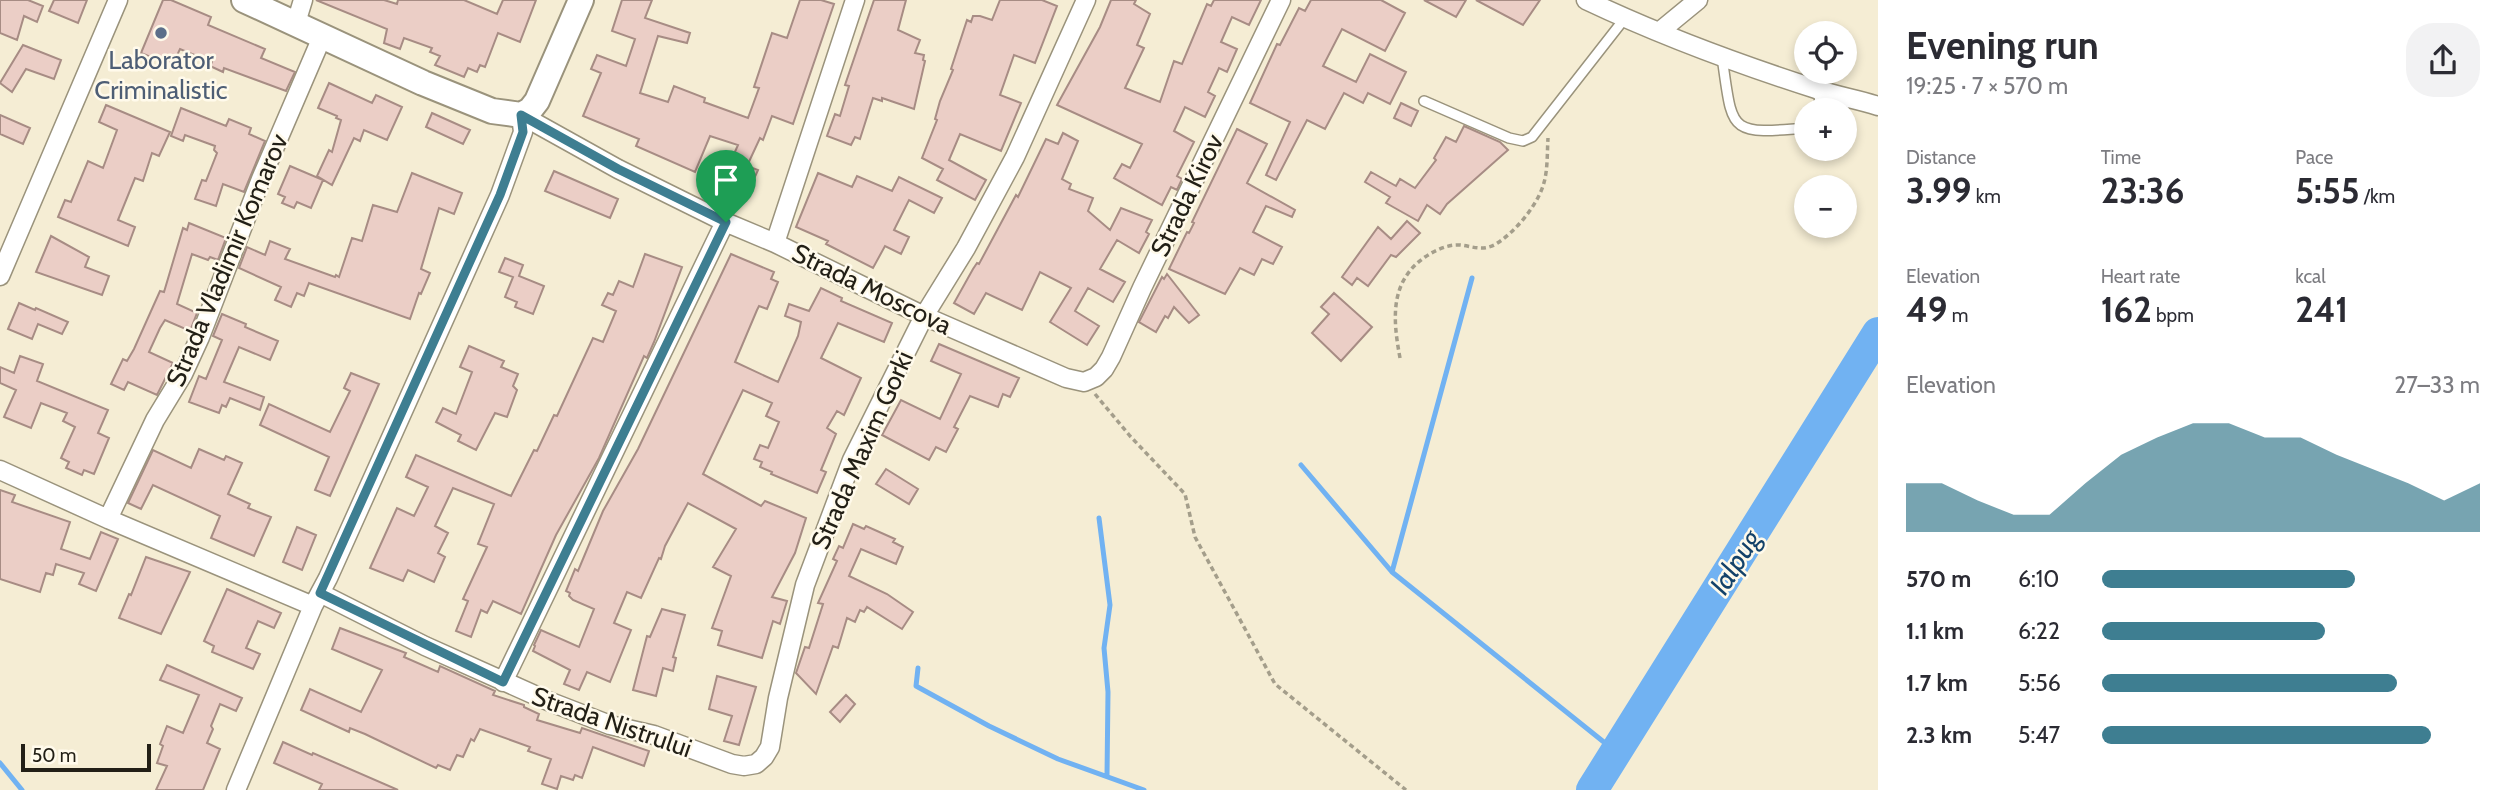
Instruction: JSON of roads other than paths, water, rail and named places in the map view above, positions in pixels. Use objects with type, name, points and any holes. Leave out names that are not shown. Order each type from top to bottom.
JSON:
[{"type":"street","points":[[0,276],[118,0]]},
{"type":"street","name":"Strada Moscova","points":[[244,0],[299,11],[322,37],[492,111],[521,115],[618,169],[924,316],[1066,378],[1084,382]]},
{"type":"street","points":[[236,790],[317,599],[500,195],[523,132],[521,115],[537,102],[581,0]]},
{"type":"street","points":[[775,243],[855,0]]},
{"type":"street","name":"Strada Maxim Gorki","points":[[756,764],[770,747],[778,698],[805,585],[819,541],[852,460],[924,316],[966,248],[1015,157],[1086,0]]},
{"type":"street","name":"Strada Kirov","points":[[1084,382],[1096,377],[1111,356],[1281,0]]},
{"type":"street","points":[[1586,0],[1722,57],[1819,91],[1878,106]]},
{"type":"street","points":[[1659,32],[1698,0]]},
{"type":"street","name":"Strada Vladimir Komarov","points":[[108,519],[155,420],[178,384],[200,337],[261,179],[322,37]]},
{"type":"street","points":[[503,682],[726,222]]},
{"type":"street","name":"Strada Nistrului","points":[[0,470],[108,519],[317,599],[503,682],[610,725],[654,736],[732,764],[756,764]]},
{"type":"lane","points":[[1424,101],[1509,138],[1523,141],[1532,137],[1549,118],[1625,18]]},
{"type":"lane","points":[[1722,57],[1730,114],[1740,126],[1761,132],[1794,129]]},
{"type":"lane","points":[[1819,91],[1819,98]]},
{"type":"waterway","points":[[1392,572],[1472,278]]},
{"type":"waterway","name":"Ialpug","points":[[1592,790],[1878,333]]},
{"type":"waterway","points":[[1301,465],[1392,572],[1615,751]]},
{"type":"waterway","points":[[1099,518],[1110,605],[1104,648],[1108,692],[1107,776]]},
{"type":"waterway","points":[[918,668],[916,686],[989,726],[1058,759],[1144,790]]},
{"type":"waterway","points":[[0,763],[22,790]]},
{"type":"place","name":"Laborator Criminalistic","points":[[161,33]]}]
